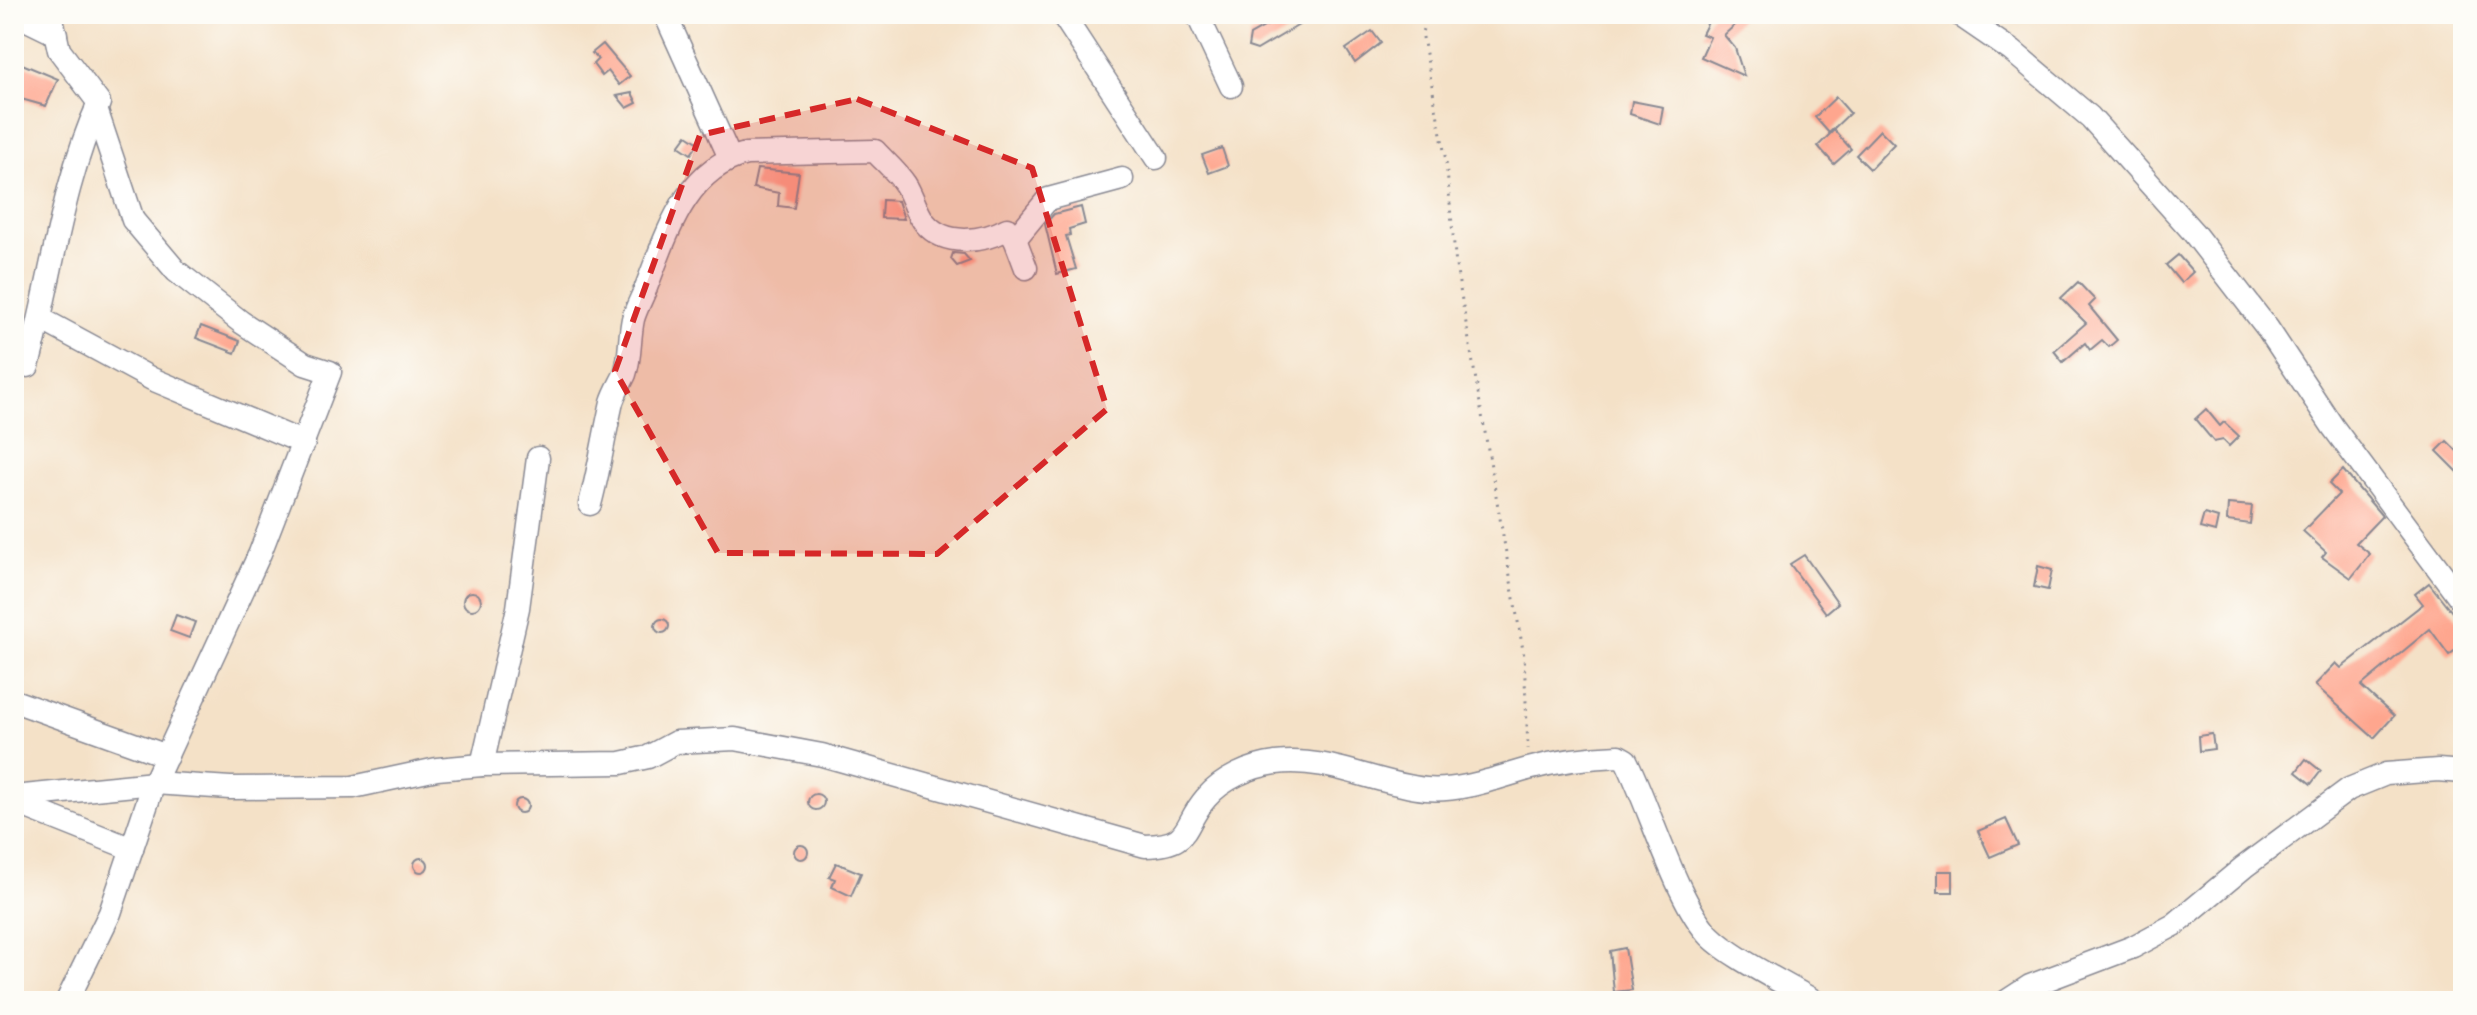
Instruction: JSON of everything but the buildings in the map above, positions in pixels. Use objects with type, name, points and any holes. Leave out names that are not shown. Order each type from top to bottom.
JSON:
[{"type":"street","points":[[15,14],[54,24],[59,50],[99,103],[68,184],[41,319],[28,366]]},
{"type":"street","points":[[665,14],[730,158]]},
{"type":"street","points":[[1062,14],[1156,158]]},
{"type":"street","points":[[1197,14],[1231,86]]},
{"type":"street","points":[[1958,14],[2012,51],[2090,117],[2193,232],[2268,329],[2333,427],[2456,574],[2463,602]]},
{"type":"street","points":[[67,1001],[110,913],[154,783],[231,619],[330,372],[305,364],[241,322],[176,271],[133,220],[96,109]]},
{"type":"street","points":[[590,504],[613,398],[624,375],[632,342],[633,319],[660,246],[677,218],[681,202],[697,183],[730,158],[746,154],[875,151],[908,187],[927,225],[943,236],[988,240],[1007,229],[1015,239],[1026,268]]},
{"type":"street","points":[[1015,239],[1048,199],[1122,179]]},
{"type":"street","points":[[41,319],[152,379],[304,443]]},
{"type":"street","points":[[482,765],[518,608],[538,458]]},
{"type":"street","points":[[14,701],[167,756]]},
{"type":"street","points":[[14,800],[154,783],[230,788],[353,787],[437,769],[482,765],[621,763],[648,757],[676,742],[735,739],[822,755],[1145,846],[1168,845],[1184,836],[1203,801],[1216,787],[1245,771],[1275,763],[1334,767],[1428,789],[1482,783],[1529,769],[1614,756],[1624,758],[1651,811],[1694,918],[1713,939],[1814,1001]]},
{"type":"street","points":[[2007,1001],[2030,986],[2133,947],[2174,925],[2244,867],[2349,789],[2386,774],[2438,770],[2463,772]]},
{"type":"street","points":[[14,800],[132,849]]},
{"type":"path","points":[[1428,14],[1422,32],[1446,161],[1456,266],[1524,656],[1529,769]]},
{"type":"path","points":[[14,418],[28,366]]},
{"type":"highlighted area","points":[[857,99],[1032,168],[1107,409],[937,554],[718,553],[615,371],[700,135]]}]
